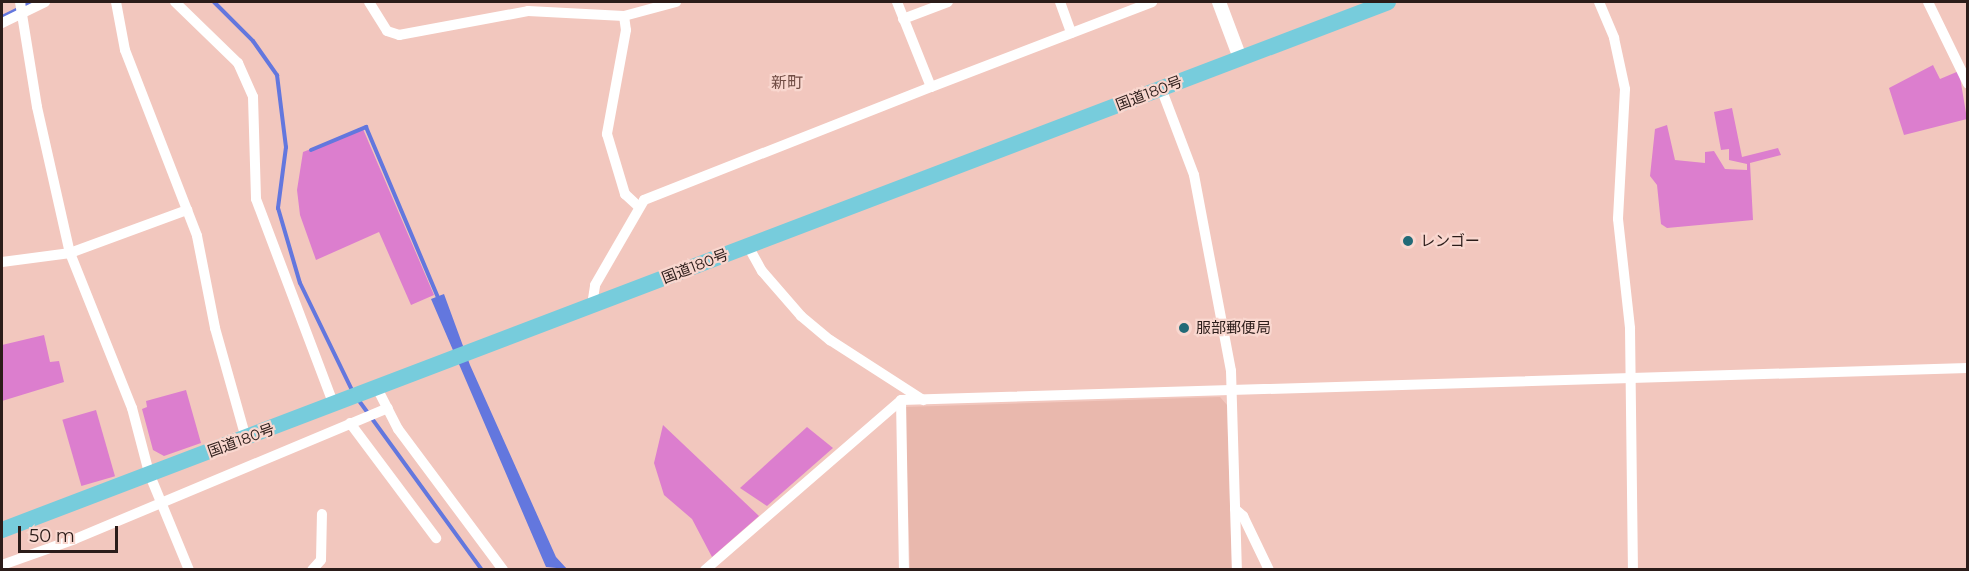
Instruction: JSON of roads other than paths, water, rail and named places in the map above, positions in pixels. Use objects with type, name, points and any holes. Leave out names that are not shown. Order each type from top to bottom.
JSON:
[{"type":"highway","name":"国道180号","points":[[2,530],[1388,2]]},
{"type":"street","points":[[2,23],[22,6],[45,2]]},
{"type":"street","points":[[116,2],[124,50],[187,210],[246,438]]},
{"type":"street","points":[[175,2],[238,63],[254,97],[256,199],[338,403]]},
{"type":"street","points":[[369,2],[387,32],[399,35],[528,11],[624,16],[676,2]]},
{"type":"street","points":[[897,2],[932,87]]},
{"type":"street","points":[[903,19],[948,2]]},
{"type":"street","points":[[1060,2],[1071,33]]},
{"type":"street","points":[[592,305],[595,285],[644,200],[1152,2]]},
{"type":"street","points":[[1219,2],[1240,58]]},
{"type":"street","points":[[1599,2],[1614,38],[1625,90],[1618,219],[1630,328],[1633,570]]},
{"type":"street","points":[[1928,2],[1968,84]]},
{"type":"street","points":[[22,6],[37,107],[70,253],[132,408],[149,473],[189,570]]},
{"type":"street","points":[[624,16],[626,30],[607,134],[625,194],[639,207]]},
{"type":"street","points":[[1161,88],[1194,175],[1232,391],[1237,570]]},
{"type":"street","points":[[2,262],[70,253],[187,210]]},
{"type":"street","points":[[748,246],[762,271],[801,316],[830,340],[923,400]]},
{"type":"street","points":[[705,570],[901,400],[1968,368]]},
{"type":"street","points":[[374,389],[398,429],[503,570]]},
{"type":"street","points":[[901,400],[904,570]]},
{"type":"street","points":[[2,565],[385,410]]},
{"type":"street","points":[[353,422],[436,538]]},
{"type":"street","points":[[1235,509],[1243,516],[1269,570]]},
{"type":"street","points":[[312,570],[321,560],[322,514]]},
{"type":"water","points":[[444,294],[470,365],[556,557],[567,569],[546,567],[431,299]]},
{"type":"waterway","points":[[2,17],[33,2]]},
{"type":"waterway","points":[[214,2],[253,41],[277,75],[286,147],[278,208],[300,283],[353,392]]},
{"type":"waterway","points":[[311,150],[366,127],[439,300]]},
{"type":"waterway","points":[[357,398],[482,570]]},
{"type":"place","name":"レンゴー","points":[[1408,241]]},
{"type":"place","name":"服部郵便局","points":[[1184,328]]},
{"type":"district","name":"新町","points":[[787,83]]}]
